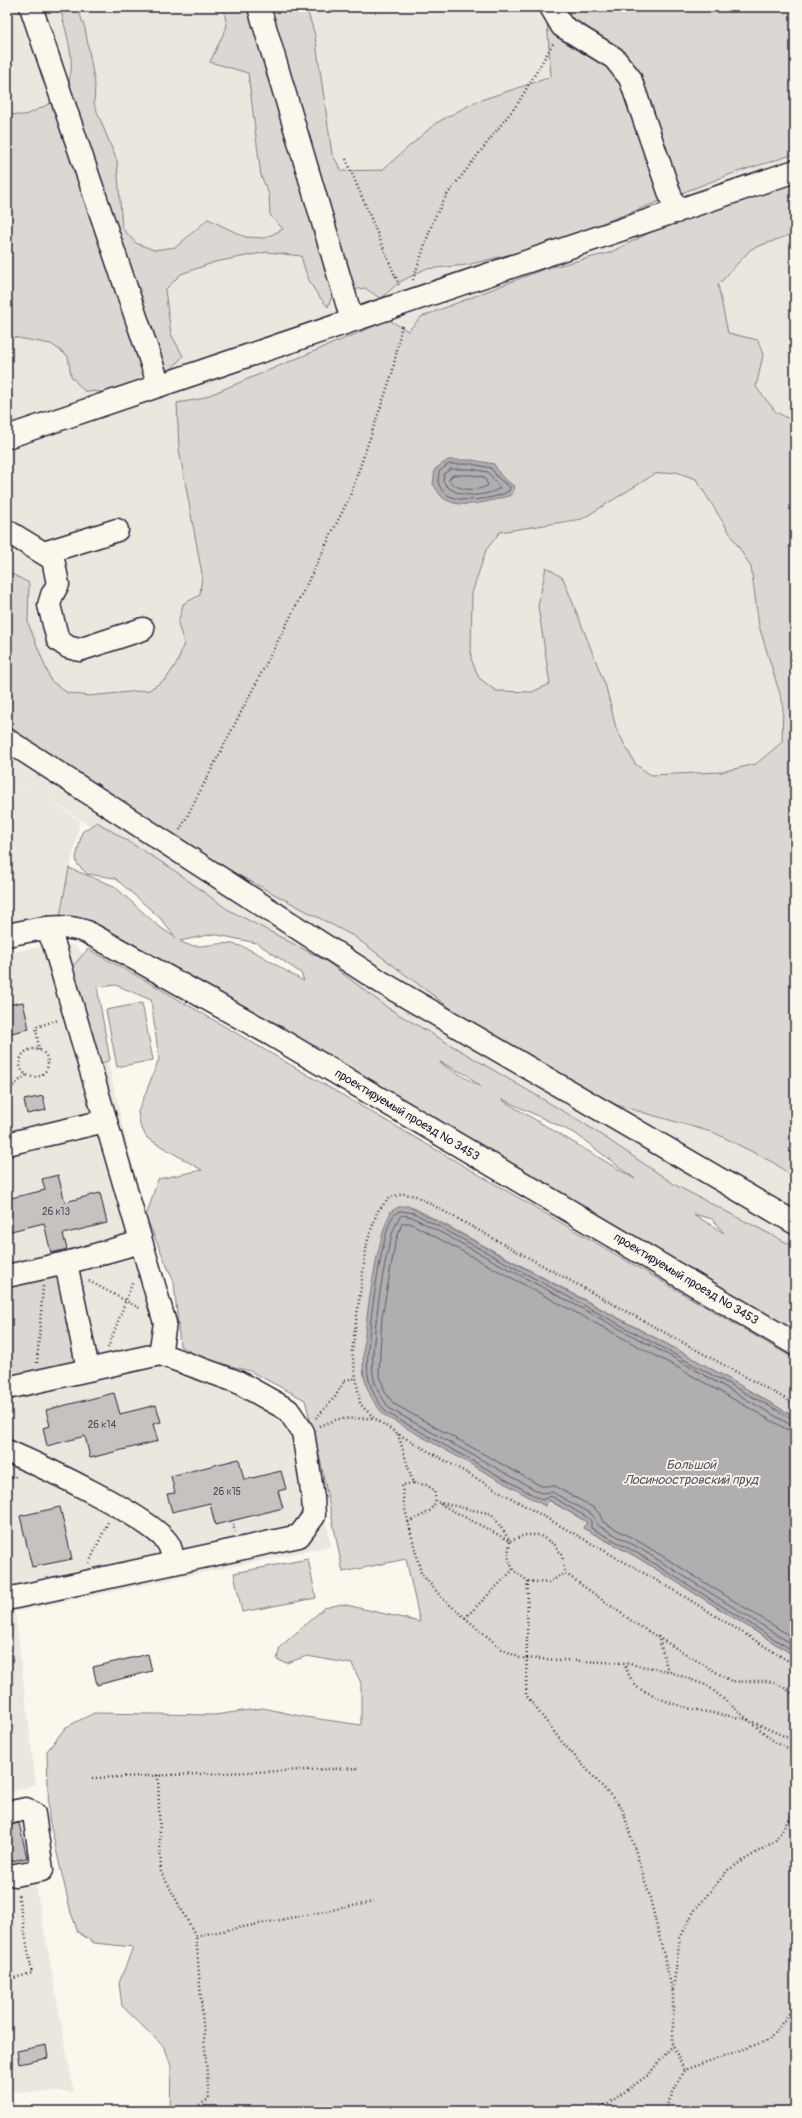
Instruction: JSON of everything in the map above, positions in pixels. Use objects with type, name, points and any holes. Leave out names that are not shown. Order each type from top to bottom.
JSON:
[{"type":"street","points":[[31,7],[159,385]]},
{"type":"street","points":[[259,7],[352,320]]},
{"type":"street","points":[[551,7],[562,26],[614,58],[630,78],[676,212]]},
{"type":"street","points":[[7,436],[795,171]]},
{"type":"street","points":[[44,553],[117,530]]},
{"type":"street","points":[[7,531],[54,559],[58,575],[58,584],[49,605],[58,640],[68,647],[79,650],[144,629]]},
{"type":"street","points":[[7,740],[381,982],[795,1223]]},
{"type":"street","points":[[47,928],[54,944],[73,1015],[165,1323],[160,1354]]},
{"type":"street","name":"проектируемый проезд № 3453","points":[[7,935],[47,928],[79,929],[88,932],[279,1039],[795,1344]]},
{"type":"street","points":[[7,1144],[105,1121]]},
{"type":"street","points":[[7,1276],[45,1268],[67,1266],[141,1242]]},
{"type":"street","points":[[67,1266],[94,1368]]},
{"type":"street","points":[[7,1388],[160,1354],[238,1382],[288,1410],[302,1432],[313,1497],[314,1516],[299,1536],[78,1585],[7,1599]]},
{"type":"street","points":[[7,1451],[48,1469],[153,1528],[169,1544],[173,1563]]},
{"type":"street","points":[[7,1813],[26,1809],[34,1814],[40,1851],[42,1870],[15,1875]]},
{"type":"path","points":[[171,846],[294,610],[350,496],[392,374],[406,302],[433,221],[446,196],[518,103],[544,62],[562,26]]},
{"type":"path","points":[[346,159],[406,302]]},
{"type":"path","points":[[40,1050],[36,1027],[73,1015]]},
{"type":"path","points":[[31,1049],[40,1050],[47,1056],[48,1066],[42,1074],[35,1078],[26,1075],[21,1070],[19,1062],[23,1053],[31,1049]]},
{"type":"path","points":[[7,1091],[26,1075]]},
{"type":"path","points":[[795,1404],[416,1196],[404,1194],[390,1197],[377,1212],[367,1244],[352,1351],[360,1404],[374,1418],[398,1434],[672,1589],[795,1665]]},
{"type":"path","points":[[67,1266],[143,1310]]},
{"type":"path","points":[[35,1382],[45,1268]]},
{"type":"path","points":[[94,1368],[126,1300],[134,1279]]},
{"type":"path","points":[[302,1432],[335,1397],[345,1380],[356,1378]]},
{"type":"path","points":[[302,1432],[338,1419],[374,1418]]},
{"type":"path","points":[[398,1434],[413,1483]]},
{"type":"path","points":[[408,1522],[429,1512],[436,1502],[434,1490],[426,1485],[413,1483],[402,1485],[408,1522],[420,1573],[443,1599],[502,1650],[520,1658],[624,1663],[668,1671],[708,1686],[776,1743],[795,1751]]},
{"type":"path","points":[[436,1502],[492,1514],[510,1541],[508,1556],[512,1570],[528,1582],[548,1583],[565,1574]]},
{"type":"path","points":[[436,1502],[510,1541],[525,1535],[539,1535],[555,1545],[562,1555],[565,1574],[636,1624],[731,1681],[745,1683],[762,1680],[773,1681],[795,1696]]},
{"type":"path","points":[[78,1585],[100,1541],[114,1505]]},
{"type":"path","points":[[465,1618],[512,1570]]},
{"type":"path","points":[[528,1582],[526,1695],[561,1741],[622,1808],[649,1894],[673,1993]]},
{"type":"path","points":[[658,1636],[668,1671]]},
{"type":"path","points":[[624,1663],[628,1675],[638,1688],[666,1702],[703,1713],[732,1716],[750,1721],[795,1740]]},
{"type":"path","points":[[92,1778],[357,1768]]},
{"type":"path","points":[[158,1775],[161,1872],[196,1936],[209,2100],[190,2111]]},
{"type":"path","points":[[684,2070],[672,2045],[673,1993],[680,1938],[694,1911],[728,1870],[775,1841],[795,1811]]},
{"type":"path","points":[[7,1980],[32,1973],[15,1875]]},
{"type":"path","points":[[196,1936],[373,1902]]},
{"type":"path","points":[[664,2111],[684,2070],[769,2040],[795,2005]]},
{"type":"path","points":[[598,2111],[648,2075],[672,2045]]},
{"type":"shaded area","points":[[7,7],[795,7],[795,1263],[301,961],[42,795],[80,821],[60,916],[7,928],[7,783],[35,793],[7,782]]},
{"type":"shaded area","points":[[60,7],[77,7],[85,28],[95,85],[94,104],[117,161],[122,228],[136,243],[154,250],[176,247],[208,219],[245,237],[265,238],[283,229],[270,215],[269,194],[261,176],[248,73],[210,62],[227,26],[223,7],[306,7],[315,35],[332,154],[342,171],[382,170],[436,123],[475,102],[551,77],[546,7],[795,7],[795,154],[731,174],[543,246],[467,265],[425,269],[398,283],[381,299],[365,288],[333,293],[328,307],[318,295],[311,283],[301,256],[267,252],[215,262],[181,274],[165,290],[171,334],[183,356],[169,372],[104,392],[84,391],[71,376],[68,356],[51,344],[7,336],[7,113],[23,115],[30,113],[45,106],[58,97],[66,87],[70,75],[71,62],[70,49]]},
{"type":"shaded area","points":[[795,180],[795,233],[751,249],[718,285],[728,333],[758,340],[763,355],[756,387],[776,412],[795,422],[795,1178],[774,1163],[715,1133],[617,1105],[501,1046],[355,937],[156,831],[13,731],[7,723],[7,576],[12,574],[29,583],[28,623],[51,681],[68,693],[89,696],[149,690],[166,679],[178,661],[184,643],[178,624],[183,604],[200,595],[202,574],[179,449],[177,403],[200,399],[389,320],[408,331],[421,317],[544,269],[609,253],[677,219]],"holes":[[[676,472],[696,479],[751,567],[759,626],[783,704],[782,742],[756,764],[721,772],[651,775],[635,764],[616,728],[606,687],[563,578],[546,567],[538,606],[550,684],[532,692],[496,691],[479,678],[471,659],[472,593],[486,550],[500,532],[582,519],[655,474]]]},
{"type":"shaded area","points":[[97,822],[171,868],[227,909],[326,961],[388,1008],[585,1124],[677,1186],[795,1247],[795,1335],[60,916],[69,868],[114,886],[157,925],[176,938],[159,917],[115,878],[87,874],[77,864],[76,858],[82,832]],"holes":[[[213,934],[257,943],[301,973],[304,981],[242,946],[226,943],[192,946],[180,941]],[[440,1063],[467,1075],[481,1087]],[[502,1100],[576,1134],[635,1179]],[[693,1214],[712,1219],[724,1233]]]},
{"type":"shaded area","points":[[54,944],[72,945],[82,952],[175,1348],[303,1406],[331,1546],[15,1612],[36,1784],[7,1793],[7,953]]},
{"type":"shaded area","points":[[88,949],[157,987],[795,1359],[795,1417],[689,1356],[416,1209],[403,1207],[397,1208],[390,1212],[545,1506],[548,1500],[587,1522],[583,1528],[635,1556],[795,1656],[795,2111],[170,2111],[171,2066],[165,2048],[122,2006],[119,1983],[133,1947],[94,1943],[78,1932],[71,1913],[49,1819],[47,1751],[66,1727],[94,1713],[215,1715],[263,1708],[305,1717],[361,1725],[361,1683],[352,1664],[307,1656],[287,1663],[277,1660],[280,1647],[324,1608],[342,1604],[420,1622],[406,1559],[343,1572],[320,1459],[305,1400],[250,1371],[204,1359],[180,1346],[174,1282],[146,1217],[158,1179],[202,1170],[147,1138],[140,1125],[138,1112],[159,1059],[151,1000],[116,985],[97,987],[110,1060],[93,1067],[66,974]]},
{"type":"shaded area","points":[[142,1003],[153,1060],[117,1067],[106,1010]]},
{"type":"shaded area","points":[[61,1269],[81,1365],[7,1382],[7,1281]]},
{"type":"shaded area","points":[[308,1559],[316,1598],[242,1612],[234,1573]]},
{"type":"shaded area","points":[[23,1815],[74,2092],[7,2092],[7,1818]]},
{"type":"water","points":[[448,460],[472,460],[494,464],[501,476],[515,487],[512,495],[477,504],[458,504],[449,501],[442,497],[433,484],[435,469]]},
{"type":"water","name":"Большой Лосиноостровский пруд","points":[[408,1206],[689,1356],[795,1417],[795,1656],[635,1556],[583,1528],[587,1522],[549,1500],[545,1506],[385,1416],[377,1406],[367,1388],[363,1363],[364,1343],[370,1294],[385,1226],[390,1214],[396,1208]]},
{"type":"building","points":[[23,1002],[29,1029],[7,1034],[7,1005]]},
{"type":"building","points":[[43,1096],[46,1110],[27,1114],[24,1100]]},
{"type":"building","points":[[58,1175],[65,1202],[100,1193],[107,1223],[63,1234],[67,1249],[51,1253],[44,1223],[7,1232],[7,1199],[45,1190],[42,1179]]},
{"type":"building","points":[[114,1393],[120,1414],[156,1405],[161,1422],[153,1424],[158,1441],[90,1458],[85,1436],[47,1446],[43,1428],[50,1426],[46,1410]]},
{"type":"building","points":[[239,1459],[244,1480],[281,1471],[286,1489],[278,1491],[283,1508],[215,1525],[210,1503],[172,1512],[167,1494],[175,1493],[171,1476]]},
{"type":"building","points":[[60,1507],[72,1559],[32,1567],[20,1516]]},
{"type":"building","points":[[148,1654],[152,1671],[97,1685],[93,1667]]},
{"type":"building","points":[[19,1823],[27,1858],[7,1862],[7,1826]]},
{"type":"building","points":[[46,2045],[48,2058],[19,2064],[17,2051]]}]
